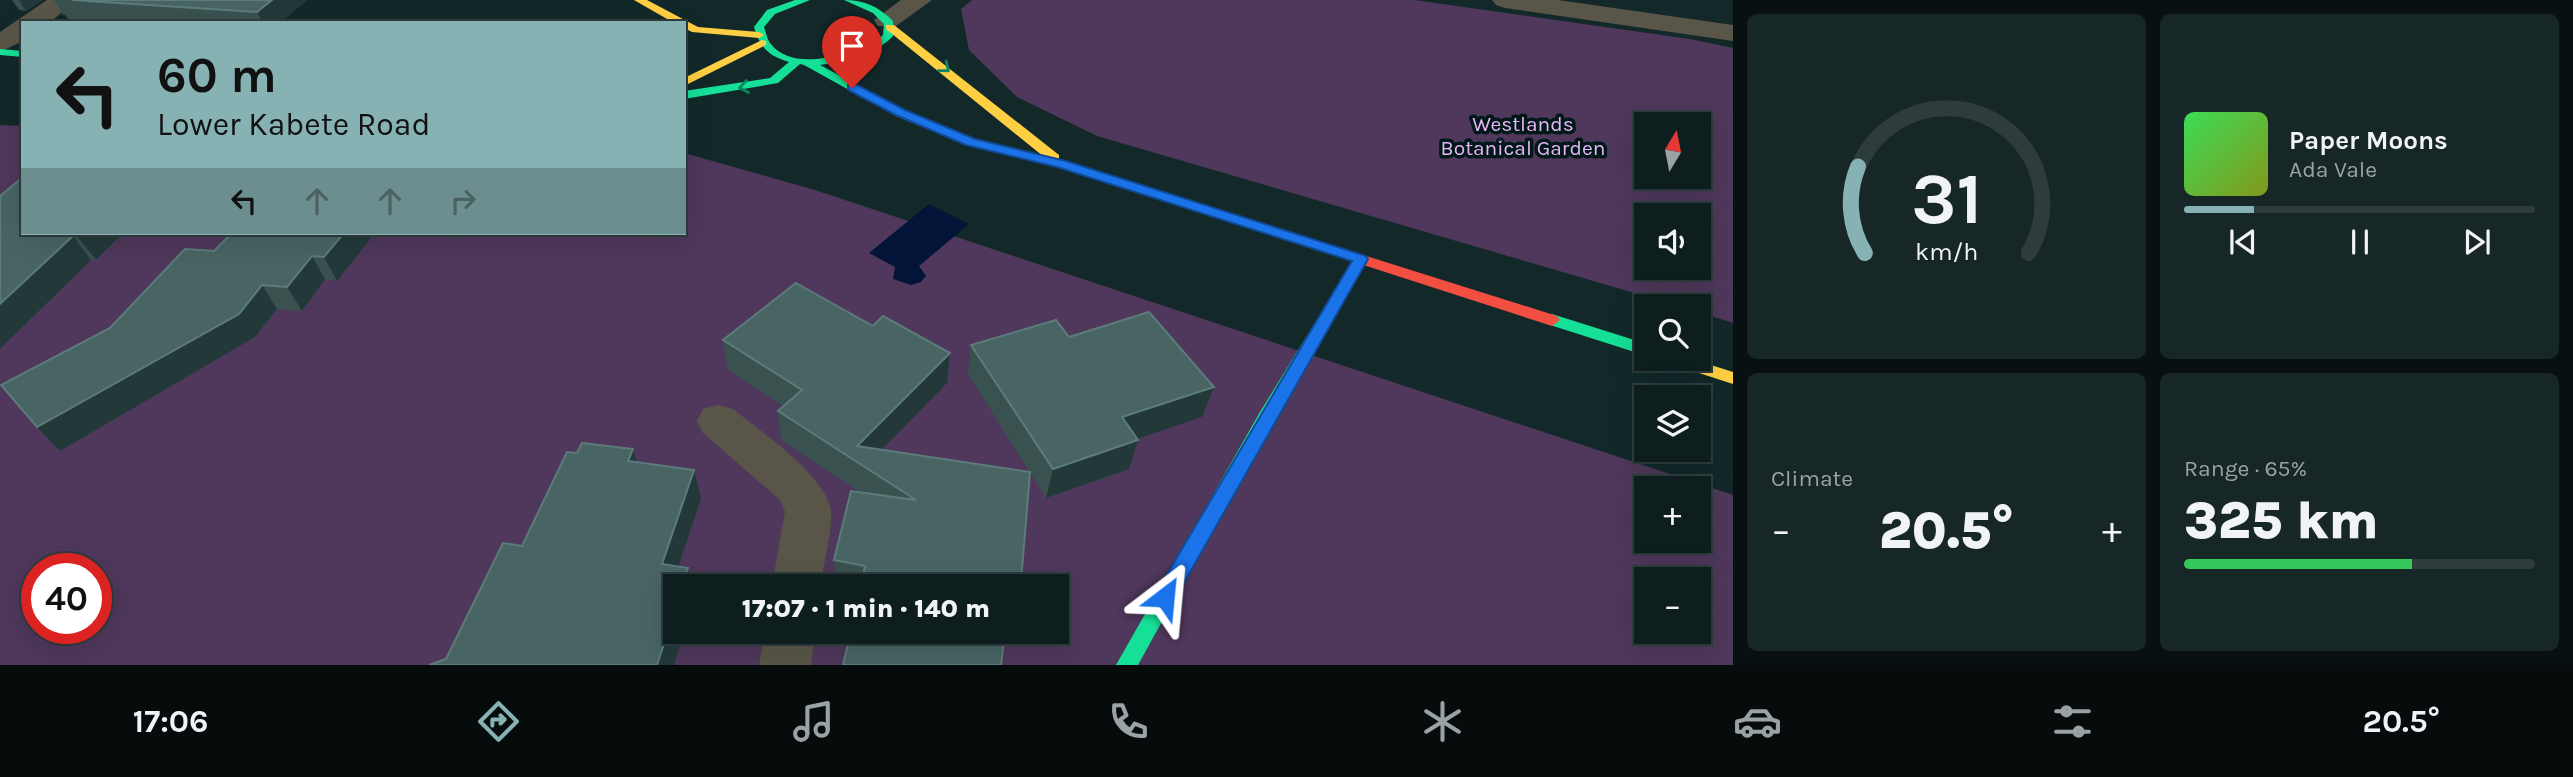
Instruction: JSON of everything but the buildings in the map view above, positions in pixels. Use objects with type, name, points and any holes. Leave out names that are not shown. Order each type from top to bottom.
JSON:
[{"type":"main road","points":[[639,0],[679,21]]},
{"type":"main road","points":[[849,0],[878,11],[889,23],[1062,164]]},
{"type":"main road","points":[[761,39],[763,19],[771,12],[795,1]]},
{"type":"main road","points":[[686,95],[774,81],[803,62],[834,63],[867,54],[888,39],[889,23]]},
{"type":"main road","points":[[686,25],[696,30],[761,39],[776,54],[803,62],[900,113],[971,142],[1062,164],[1634,346]]},
{"type":"main road","points":[[686,82],[761,39]]},
{"type":"main road","points":[[0,52],[21,54]]},
{"type":"main road","points":[[1126,665],[1266,417],[1360,259]]},
{"type":"main road","points":[[1711,371],[1733,378]]},
{"type":"street","points":[[34,21],[65,0]]},
{"type":"street","points":[[889,23],[919,0]]},
{"type":"street","points":[[1505,0],[1733,33]]},
{"type":"street","points":[[0,44],[21,30]]},
{"type":"street","points":[[718,421],[795,486],[808,510],[798,574]]},
{"type":"street","points":[[785,665],[788,644]]},
{"type":"green space","name":"Westlands Botanical Garden","points":[[972,0],[1414,0],[1690,39],[1733,48],[1733,323],[1711,316],[1711,294],[1638,294],[1097,136],[1017,97],[969,50],[961,9]]},
{"type":"green space","points":[[0,125],[21,126],[21,235],[686,235],[686,154],[815,190],[1676,476],[1634,476],[1634,553],[1711,553],[1711,488],[1733,495],[1733,665],[0,665]]},
{"type":"water","points":[[929,204],[969,224],[919,266],[926,276],[921,282],[911,285],[893,279],[895,267],[869,253]]},
{"type":"traffic: fast","points":[[805,0],[771,12],[759,27],[765,44],[777,55],[795,61],[815,62],[857,54],[875,46],[888,36],[889,23],[877,11],[849,0]]},
{"type":"traffic: fast","points":[[0,52],[21,54]]},
{"type":"traffic: fast","points":[[686,95],[774,81],[797,61]]},
{"type":"traffic: fast","points":[[809,63],[900,113],[971,142],[1061,164],[1325,248]]},
{"type":"traffic: fast","points":[[1127,665],[1266,417],[1361,259]]},
{"type":"traffic: fast","points":[[1552,320],[1634,346]]},
{"type":"traffic: slow","points":[[639,0],[679,21]]},
{"type":"traffic: slow","points":[[686,25],[696,30],[759,35]]},
{"type":"traffic: slow","points":[[890,27],[1054,158]]},
{"type":"traffic: slow","points":[[686,82],[762,43]]},
{"type":"traffic: slow","points":[[1711,371],[1733,378]]},
{"type":"traffic: jam","points":[[1325,248],[1552,320]]},
{"type":"route","points":[[852,88],[900,113],[971,142],[1062,164],[1360,259],[1266,417],[1165,597]]}]
